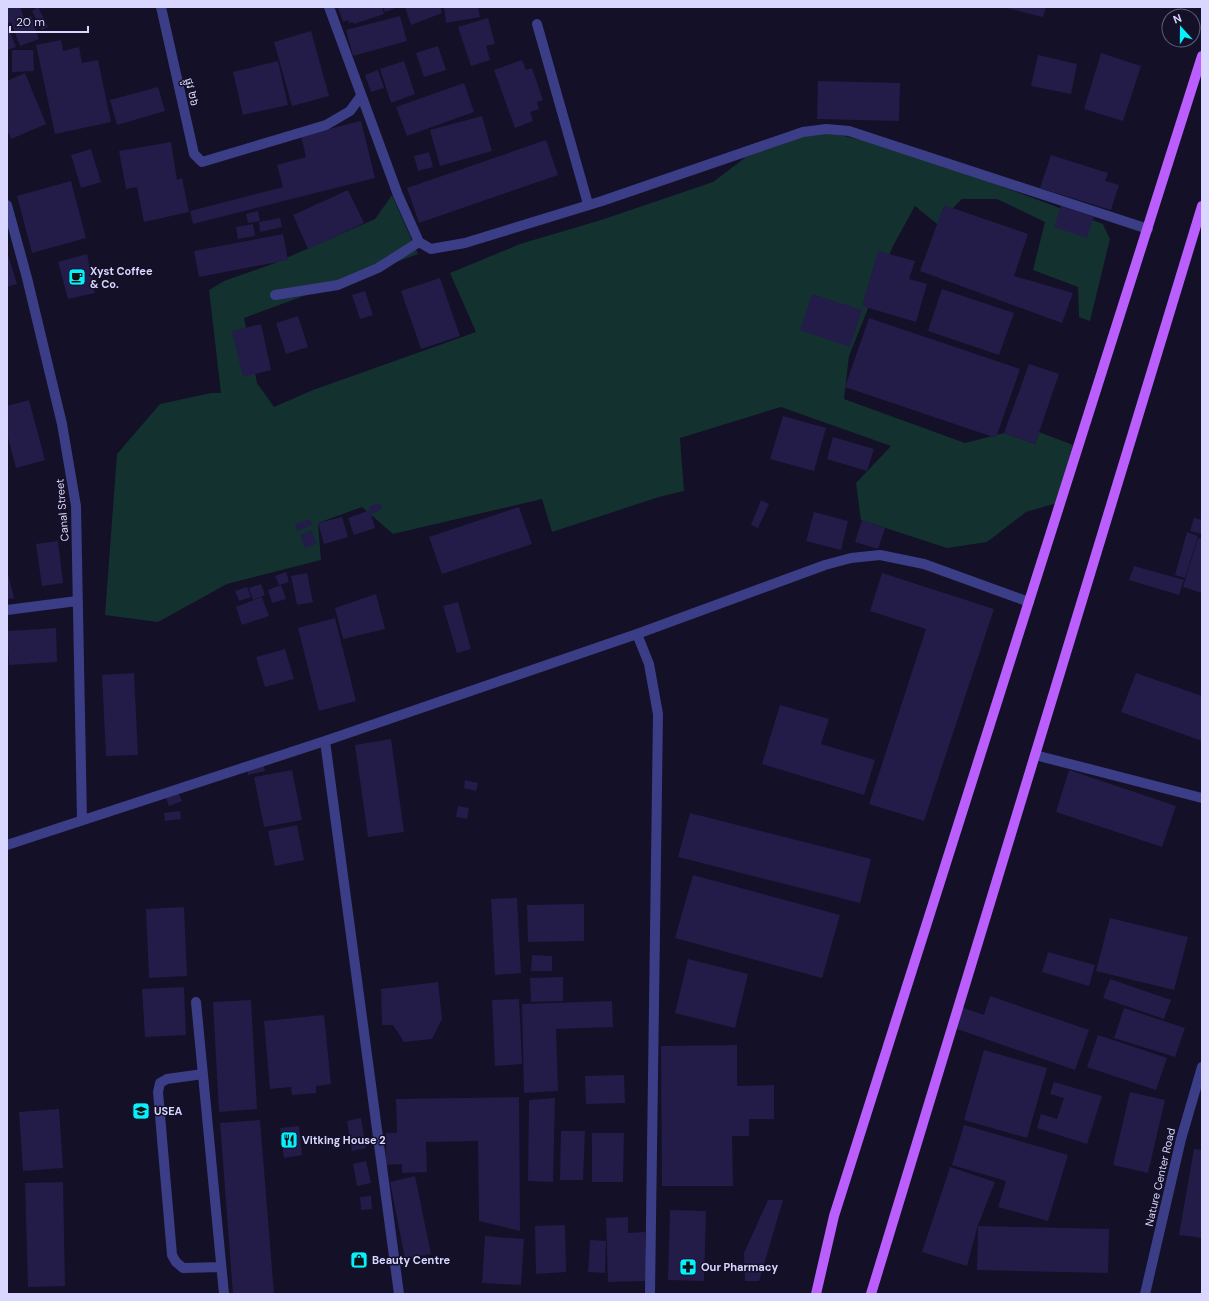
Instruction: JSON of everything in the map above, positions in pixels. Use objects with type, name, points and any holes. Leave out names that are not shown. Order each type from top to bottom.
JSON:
[{"type":"main road","points":[[816,1294],[834,1216],[1202,56]]},
{"type":"main road","points":[[871,1294],[1202,206]]},
{"type":"street","name":"ផ្លូវ ២៦","points":[[161,7],[194,154],[202,162],[326,125],[350,111],[361,96]]},
{"type":"street","points":[[329,7],[398,195],[422,245]]},
{"type":"street","points":[[536,24],[588,204]]},
{"type":"street","points":[[275,295],[338,285],[378,268],[422,245],[439,249],[465,243],[588,204],[802,132],[826,129],[849,131],[1148,229]]},
{"type":"street","name":"Canal Street","points":[[7,205],[50,370],[73,482],[77,533],[82,820]]},
{"type":"street","points":[[7,845],[325,741],[637,634],[851,558],[880,555],[924,564],[1029,602]]},
{"type":"street","points":[[7,610],[77,601]]},
{"type":"street","points":[[637,634],[649,664],[658,714],[650,1294]]},
{"type":"street","points":[[325,741],[399,1294]]},
{"type":"street","points":[[1035,755],[1202,798]]},
{"type":"street","points":[[196,1002],[224,1294]]},
{"type":"street","name":"Nature Center Road","points":[[1145,1294],[1181,1139],[1202,1067]]},
{"type":"street","points":[[203,1074],[167,1079],[160,1083],[158,1092],[172,1255],[176,1262],[183,1268],[221,1267]]},
{"type":"green space","points":[[817,130],[898,148],[1103,224],[1110,239],[1090,321],[1079,317],[1078,287],[1033,270],[1045,222],[997,199],[962,199],[937,224],[915,206],[893,246],[849,356],[844,399],[965,443],[1004,433],[1035,444],[1039,432],[1073,445],[1057,503],[1026,512],[987,542],[947,548],[861,520],[856,483],[891,446],[781,407],[680,438],[684,491],[659,497],[552,532],[542,499],[393,534],[362,507],[318,523],[321,560],[227,584],[158,622],[105,615],[117,454],[160,404],[211,393],[221,393],[209,290],[224,281],[275,263],[375,219],[392,195],[418,254],[244,318],[257,383],[274,407],[313,390],[476,332],[450,273],[520,244],[601,220],[713,182],[746,157]]},
{"type":"building","points":[[7,7],[20,7],[24,18],[15,22],[31,16],[39,39],[20,46],[11,22],[7,24]]},
{"type":"building","points":[[38,7],[48,27],[42,30],[32,11]]},
{"type":"building","points":[[338,7],[382,7],[384,14],[354,24],[353,22],[349,23],[348,20],[343,22]]},
{"type":"building","points":[[383,7],[398,7],[385,12]]},
{"type":"building","points":[[405,7],[440,7],[442,13],[411,25]]},
{"type":"building","points":[[444,7],[478,7],[480,17],[446,23]]},
{"type":"building","points":[[1003,7],[1046,7],[1043,17]]},
{"type":"building","points":[[400,16],[407,41],[353,56],[346,30]]},
{"type":"building","points":[[488,18],[495,44],[486,46],[490,60],[471,66],[458,27]]},
{"type":"building","points":[[7,24],[16,47],[7,50]]},
{"type":"building","points":[[311,31],[329,96],[292,106],[274,42]]},
{"type":"building","points":[[61,40],[63,51],[79,47],[82,63],[98,60],[111,122],[55,134],[36,45]]},
{"type":"building","points":[[438,46],[446,70],[424,77],[416,53]]},
{"type":"building","points":[[12,50],[33,50],[34,71],[12,72]]},
{"type":"building","points":[[1101,53],[1141,66],[1123,121],[1084,109]]},
{"type":"building","points":[[1038,55],[1077,64],[1071,94],[1031,86]]},
{"type":"building","points":[[522,60],[526,70],[532,68],[543,100],[537,102],[539,109],[530,112],[533,121],[515,128],[494,70]]},
{"type":"building","points":[[278,61],[288,105],[243,115],[233,72]]},
{"type":"building","points":[[404,61],[415,94],[391,103],[380,69]]},
{"type":"building","points":[[378,70],[384,88],[371,92],[365,75]]},
{"type":"building","points":[[25,73],[46,124],[11,139],[7,130],[7,81]]},
{"type":"building","points":[[818,81],[900,83],[899,121],[817,119]]},
{"type":"building","points":[[464,83],[474,112],[407,136],[396,107]]},
{"type":"building","points":[[158,87],[165,111],[117,125],[110,100]]},
{"type":"building","points":[[482,116],[492,151],[440,166],[430,130]]},
{"type":"building","points":[[361,121],[375,178],[193,224],[190,211],[283,187],[277,165],[306,157],[301,136]]},
{"type":"building","points":[[546,140],[558,175],[419,223],[407,188]]},
{"type":"building","points":[[171,142],[177,180],[182,178],[189,212],[144,222],[137,187],[126,189],[119,151]]},
{"type":"building","points":[[91,149],[101,182],[81,188],[71,155]]},
{"type":"building","points":[[429,152],[433,167],[418,171],[414,156]]},
{"type":"building","points":[[1051,155],[1108,173],[1105,181],[1119,185],[1111,210],[1040,188]]},
{"type":"building","points":[[71,181],[86,238],[32,253],[17,196]]},
{"type":"building","points":[[348,190],[364,223],[308,249],[293,215]]},
{"type":"building","points":[[944,205],[1028,234],[1014,276],[1073,293],[1062,323],[920,271]]},
{"type":"building","points":[[1061,206],[1094,217],[1087,238],[1054,227]]},
{"type":"building","points":[[258,211],[260,221],[248,223],[246,214]]},
{"type":"building","points":[[280,218],[282,227],[260,232],[259,222]]},
{"type":"building","points":[[253,224],[255,236],[238,239],[236,227]]},
{"type":"building","points":[[283,234],[288,260],[199,277],[194,251]]},
{"type":"building","points":[[878,251],[915,261],[909,279],[927,284],[916,322],[862,306]]},
{"type":"building","points":[[7,252],[17,284],[7,287]]},
{"type":"building","name":"Xyst Coffee & Co.","points":[[87,254],[95,293],[68,299],[58,262]]},
{"type":"building","points":[[440,278],[460,336],[421,349],[401,291]]},
{"type":"building","points":[[942,289],[1014,313],[999,355],[928,331]]},
{"type":"building","points":[[365,291],[373,315],[360,319],[352,295]]},
{"type":"building","points":[[812,294],[862,310],[850,347],[800,330]]},
{"type":"building","points":[[298,316],[308,347],[286,354],[276,323]]},
{"type":"building","points":[[869,318],[1020,369],[996,438],[845,387]]},
{"type":"building","points":[[261,324],[271,370],[243,377],[232,331]]},
{"type":"building","points":[[1029,364],[1059,374],[1035,444],[1004,433]]},
{"type":"building","points":[[29,400],[45,460],[16,468],[7,434],[7,406]]},
{"type":"building","points":[[783,416],[826,428],[814,471],[770,459]]},
{"type":"building","points":[[833,437],[874,449],[867,471],[827,459]]},
{"type":"building","points":[[761,500],[769,504],[758,528],[751,525]]},
{"type":"building","points":[[380,503],[382,509],[371,514],[375,528],[354,535],[348,518],[370,510],[369,507]]},
{"type":"building","points":[[519,507],[532,544],[442,574],[429,537]]},
{"type":"building","points":[[814,512],[848,521],[841,550],[806,541]]},
{"type":"building","points":[[342,517],[348,537],[324,544],[318,523]]},
{"type":"building","points":[[1194,518],[1202,520],[1202,534],[1190,531]]},
{"type":"building","points":[[310,519],[312,525],[297,531],[295,524]]},
{"type":"building","points":[[862,520],[885,528],[878,549],[855,542]]},
{"type":"building","points":[[311,530],[317,544],[305,548],[300,535]]},
{"type":"building","points":[[1187,532],[1198,536],[1185,578],[1175,575]]},
{"type":"building","points":[[1198,538],[1202,539],[1202,593],[1183,587]]},
{"type":"building","points":[[58,541],[63,583],[42,586],[36,544]]},
{"type":"building","points":[[1134,566],[1184,580],[1179,595],[1129,580]]},
{"type":"building","points":[[7,570],[14,598],[7,599]]},
{"type":"building","points":[[286,572],[289,582],[279,585],[275,576]]},
{"type":"building","points":[[307,573],[313,602],[297,605],[291,576]]},
{"type":"building","points":[[882,573],[994,609],[924,821],[869,804],[926,629],[870,611]]},
{"type":"building","points":[[261,584],[265,595],[253,600],[249,588]]},
{"type":"building","points":[[281,585],[286,599],[272,603],[268,590]]},
{"type":"building","points":[[247,587],[251,597],[239,601],[235,591]]},
{"type":"building","points":[[376,594],[385,629],[343,639],[335,608]]},
{"type":"building","points":[[262,597],[269,616],[242,625],[236,607]]},
{"type":"building","points":[[458,602],[471,649],[457,653],[443,606]]},
{"type":"building","points":[[335,618],[356,701],[319,711],[298,628]]},
{"type":"building","points":[[56,628],[57,662],[9,665],[7,631]]},
{"type":"building","points":[[285,649],[294,679],[265,687],[256,657]]},
{"type":"building","points":[[134,673],[138,755],[106,756],[102,675]]},
{"type":"building","points":[[1136,673],[1202,696],[1202,741],[1121,712]]},
{"type":"building","points":[[780,705],[829,719],[821,744],[875,760],[864,795],[762,764]]},
{"type":"building","points":[[391,739],[404,832],[368,837],[355,745]]},
{"type":"building","points":[[263,764],[265,771],[248,775],[247,768]]},
{"type":"building","points":[[292,770],[302,820],[264,827],[254,777]]},
{"type":"building","points":[[1069,770],[1176,806],[1162,847],[1056,812]]},
{"type":"building","points":[[465,780],[478,783],[476,791],[464,788]]},
{"type":"building","points":[[177,790],[182,801],[169,806],[165,795]]},
{"type":"building","points":[[458,806],[469,808],[467,819],[456,817]]},
{"type":"building","points":[[180,811],[181,819],[165,821],[164,813]]},
{"type":"building","points":[[690,813],[871,859],[860,903],[678,857]]},
{"type":"building","points":[[297,825],[304,860],[275,866],[268,831]]},
{"type":"building","points":[[693,875],[840,915],[822,978],[675,938]]},
{"type":"building","points":[[517,898],[521,973],[495,975],[491,899]]},
{"type":"building","points":[[584,904],[584,941],[528,942],[527,905]]},
{"type":"building","points":[[184,907],[187,976],[149,978],[146,909]]},
{"type":"building","points":[[1110,918],[1188,937],[1174,990],[1096,971]]},
{"type":"building","points":[[1048,952],[1095,965],[1089,986],[1042,972]]},
{"type":"building","points":[[532,955],[552,956],[552,971],[531,971]]},
{"type":"building","points":[[688,959],[748,974],[735,1028],[675,1013]]},
{"type":"building","points":[[563,977],[563,1001],[531,1002],[530,978]]},
{"type":"building","points":[[1110,979],[1171,1000],[1164,1019],[1103,998]]},
{"type":"building","points":[[438,982],[442,1019],[432,1039],[404,1042],[393,1025],[382,1025],[381,989]]},
{"type":"building","points":[[184,987],[186,1035],[145,1037],[142,989]]},
{"type":"building","points":[[990,996],[1089,1030],[1075,1070],[954,1028],[961,1007],[984,1015]]},
{"type":"building","points":[[519,999],[522,1064],[495,1066],[492,1000]]},
{"type":"building","points":[[251,1000],[257,1109],[219,1112],[213,1002]]},
{"type":"building","points":[[612,1001],[613,1027],[556,1029],[558,1091],[524,1093],[522,1004]]},
{"type":"building","points":[[1124,1008],[1185,1028],[1175,1057],[1114,1038]]},
{"type":"building","points":[[324,1015],[331,1084],[316,1086],[316,1093],[292,1095],[291,1087],[270,1089],[264,1021]]},
{"type":"building","points":[[1098,1035],[1167,1058],[1156,1090],[1087,1067]]},
{"type":"building","points":[[737,1045],[737,1086],[774,1085],[774,1119],[749,1119],[749,1136],[732,1136],[733,1186],[662,1186],[661,1046]]},
{"type":"building","points":[[984,1050],[1047,1068],[1027,1138],[964,1120]]},
{"type":"building","points":[[624,1075],[625,1103],[586,1104],[585,1076]]},
{"type":"building","points":[[1054,1082],[1102,1096],[1087,1144],[1037,1128],[1041,1114],[1057,1119],[1064,1098],[1050,1094]]},
{"type":"building","points":[[1130,1092],[1165,1100],[1148,1173],[1113,1165]]},
{"type":"building","points":[[519,1097],[520,1231],[479,1221],[478,1141],[426,1142],[427,1172],[402,1173],[402,1164],[386,1165],[386,1133],[397,1133],[396,1099]]},
{"type":"building","points":[[555,1098],[553,1182],[528,1181],[529,1100]]},
{"type":"building","points":[[59,1109],[63,1168],[23,1171],[19,1112]]},
{"type":"building","points":[[361,1118],[366,1148],[352,1151],[347,1121]]},
{"type":"building","points":[[260,1120],[274,1294],[233,1294],[220,1123]]},
{"type":"building","points":[[964,1125],[1068,1155],[1048,1221],[998,1207],[1006,1181],[952,1165]]},
{"type":"building","points":[[299,1126],[302,1155],[284,1158],[280,1128]]},
{"type":"building","points":[[561,1131],[585,1131],[583,1180],[560,1180]]},
{"type":"building","points":[[592,1133],[624,1133],[623,1182],[592,1182]]},
{"type":"building","points":[[1194,1149],[1202,1150],[1202,1238],[1179,1235]]},
{"type":"building","points":[[366,1161],[371,1183],[357,1186],[353,1164]]},
{"type":"building","points":[[950,1167],[995,1182],[978,1225],[967,1266],[922,1252]]},
{"type":"building","points":[[415,1176],[431,1254],[405,1259],[390,1182]]},
{"type":"building","points":[[63,1182],[65,1286],[28,1287],[25,1183]]},
{"type":"building","points":[[371,1196],[372,1209],[361,1210],[360,1197]]},
{"type":"building","points":[[768,1200],[783,1200],[759,1281],[745,1281],[744,1253]]},
{"type":"building","points":[[670,1210],[706,1211],[704,1281],[668,1280]]},
{"type":"building","points":[[628,1217],[628,1233],[645,1232],[647,1281],[608,1282],[606,1218]]},
{"type":"building","points":[[565,1225],[566,1272],[536,1274],[535,1226]]},
{"type":"building","points":[[978,1226],[1109,1229],[1108,1273],[977,1270]]},
{"type":"building","points":[[485,1236],[524,1239],[521,1285],[482,1283]]},
{"type":"building","points":[[590,1240],[606,1241],[605,1273],[588,1272]]},
{"type":"place","name":"Xyst Coffee & Co.","points":[[77,277]]},
{"type":"place","name":"USEA","points":[[141,1111]]},
{"type":"place","name":"Vitking House 2","points":[[289,1140]]},
{"type":"place","name":"Beauty Centre","points":[[359,1260]]},
{"type":"place","name":"Our Pharmacy","points":[[688,1267]]}]
